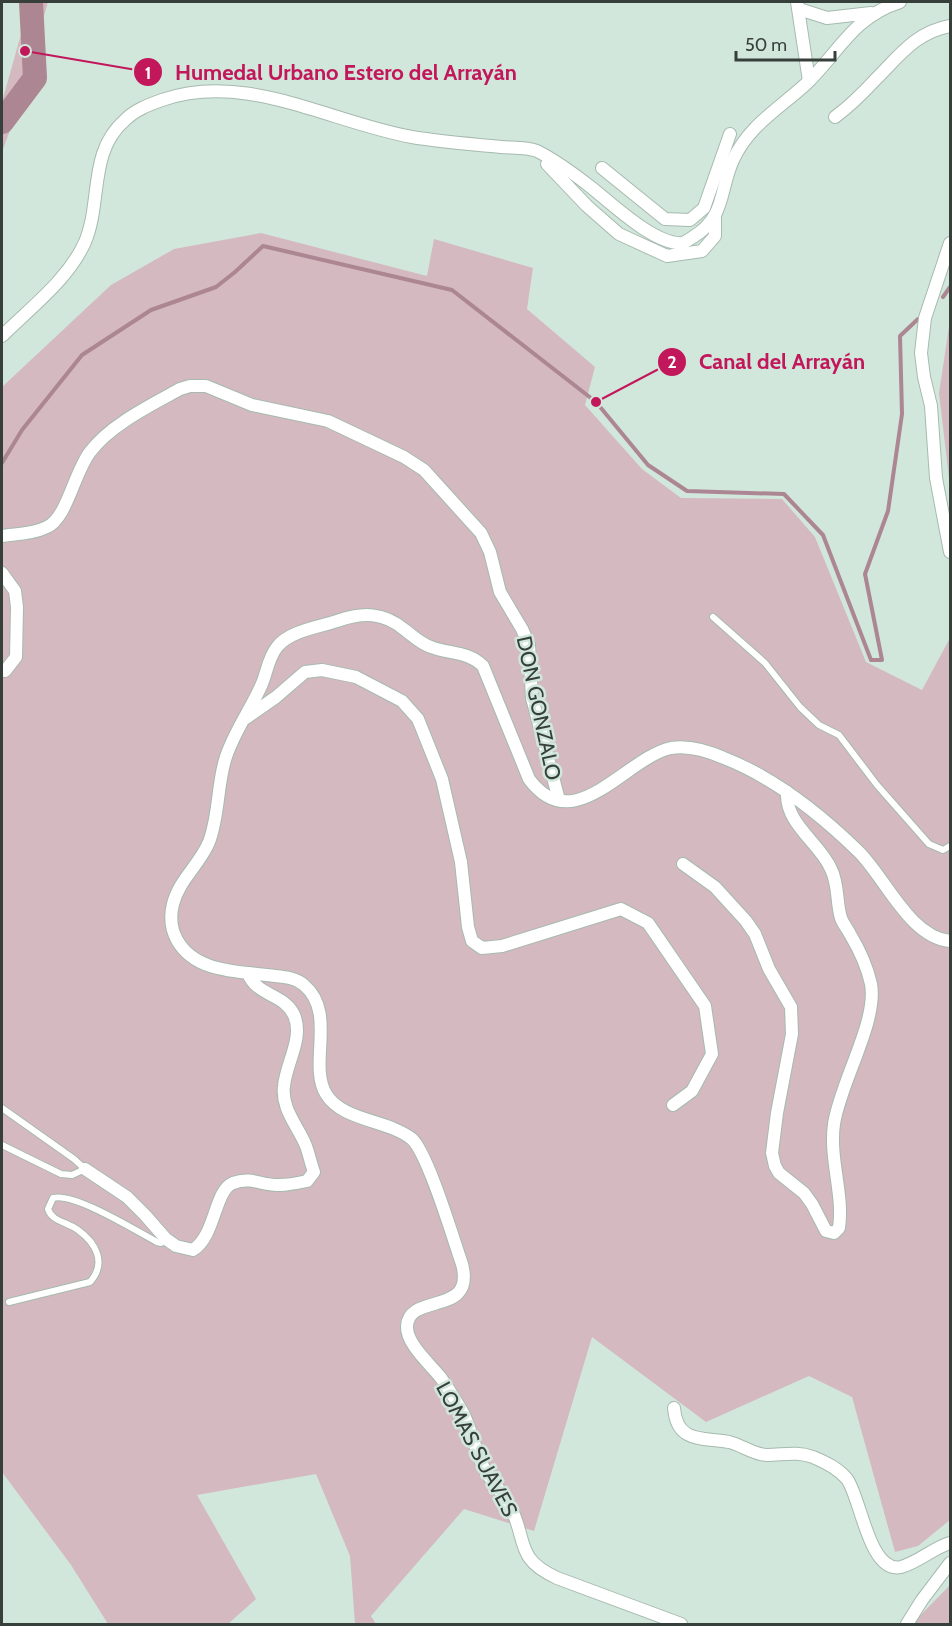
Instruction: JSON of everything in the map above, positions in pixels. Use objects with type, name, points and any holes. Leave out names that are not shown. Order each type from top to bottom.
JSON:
[{"type":"street","points":[[798,5],[827,18],[873,13],[900,2]]},
{"type":"street","points":[[798,5],[809,81]]},
{"type":"street","points":[[602,168],[665,219],[690,220],[704,208],[727,159],[750,132],[809,81],[853,29],[873,13]]},
{"type":"street","points":[[835,117],[864,92],[911,43],[932,31],[951,26]]},
{"type":"street","points":[[2,336],[60,278],[81,250],[91,222],[103,152],[112,133],[133,113],[162,100],[201,91],[244,92],[414,137],[535,150],[590,186],[642,227],[666,241],[684,243],[715,218]]},
{"type":"street","points":[[535,150],[587,206],[619,234],[667,256],[702,251],[715,236],[715,218],[730,134]]},
{"type":"street","points":[[951,243],[925,318],[921,353],[931,406],[936,478],[951,552]]},
{"type":"street","name":"DON GONZALO","points":[[2,536],[39,530],[53,524],[62,513],[82,464],[99,442],[120,425],[180,389],[190,386],[206,386],[252,405],[328,421],[404,457],[424,470],[481,533],[490,552],[500,592],[522,628],[529,645],[532,698],[559,800]]},
{"type":"street","points":[[2,573],[15,591],[17,607],[16,657],[5,671]]},
{"type":"street","name":"LOMAS SUAVES","points":[[559,800],[550,799],[539,791],[530,778],[483,666],[472,657],[431,648],[384,616],[370,614],[351,617],[285,640],[273,654],[262,683],[226,757],[212,833],[204,853],[175,897],[172,923],[177,939],[195,957],[219,969],[286,977],[305,986],[314,997],[320,1020],[321,1078],[326,1095],[340,1107],[406,1135],[420,1150],[462,1264],[464,1278],[460,1290],[452,1298],[423,1307],[413,1313],[408,1321],[408,1331],[412,1342],[443,1381],[462,1412],[483,1466],[510,1506],[529,1559],[540,1569],[557,1578],[681,1624]]},
{"type":"street","points":[[243,720],[276,697],[305,672],[322,670],[356,677],[402,701],[418,719],[442,779],[461,862],[468,927],[472,941],[482,948],[502,946],[621,909],[648,923],[705,1006],[712,1054],[692,1092],[673,1105]]},
{"type":"street","points":[[559,800],[573,800],[594,793],[654,756],[672,748],[708,751],[740,764],[787,792],[870,863],[903,908],[922,928],[937,938],[951,941]]},
{"type":"street","points":[[683,864],[716,888],[746,921],[755,934],[769,969],[790,1007],[792,1034],[772,1146],[773,1160],[779,1173],[804,1193],[826,1231],[834,1233],[839,1228],[840,1215],[832,1154],[834,1125],[840,1097],[869,1017],[872,992],[867,967],[841,916],[837,888],[830,867],[793,818],[787,802],[787,792]]},
{"type":"street","points":[[85,1169],[127,1197],[166,1239],[176,1246],[194,1250],[202,1244],[222,1195],[230,1184],[250,1179],[278,1185],[307,1181],[314,1172],[307,1147],[285,1107],[284,1087],[297,1029],[294,1013],[283,1001],[251,983],[248,973]]},
{"type":"street","points":[[674,1408],[676,1422],[680,1428],[698,1440],[728,1442],[765,1456],[797,1453],[810,1456],[841,1473],[852,1488],[879,1558],[890,1566],[900,1567],[935,1548],[951,1543]]},
{"type":"street","points":[[907,1624],[922,1600],[951,1563]]},
{"type":"lane","points":[[713,617],[765,663],[800,707],[819,725],[839,735],[877,785],[929,844],[943,850],[951,846]]},
{"type":"lane","points":[[2,1108],[85,1169],[72,1175],[61,1174],[2,1145]]},
{"type":"lane","points":[[9,1302],[90,1282],[96,1274],[99,1263],[97,1250],[78,1230],[51,1216],[48,1204],[53,1198],[60,1197],[96,1209],[157,1242],[161,1243],[166,1239]]},
{"type":"shaded area","points":[[30,2],[48,2],[15,117],[2,152],[2,102]]},
{"type":"shaded area","points":[[261,233],[427,276],[434,239],[533,268],[527,309],[595,367],[585,405],[642,469],[681,498],[782,499],[815,537],[866,662],[922,690],[950,638],[950,1520],[918,1546],[895,1552],[852,1397],[809,1376],[706,1422],[592,1337],[534,1531],[464,1509],[371,1616],[376,1624],[355,1624],[350,1556],[316,1474],[197,1495],[256,1599],[228,1624],[108,1624],[71,1565],[2,1472],[2,387],[111,285],[174,249]]},
{"type":"shaded area","points":[[950,320],[950,487],[939,393]]},
{"type":"shaded area","points":[[950,1585],[950,1624],[912,1624]]},
{"type":"waterway","points":[[2,122],[35,78],[31,2]]},
{"type":"waterway","points":[[2,463],[22,430],[82,355],[151,310],[216,287],[263,246],[452,290],[596,402],[648,465],[687,491],[784,494],[823,535],[871,660],[882,660],[865,574],[888,511],[902,414],[900,336],[918,319]]},
{"type":"waterway","points":[[943,297],[950,287]]},
{"type":"place","name":"Humedal Urbano Estero del Arrayán","points":[[25,51]]},
{"type":"place","name":"Canal del Arrayán","points":[[596,402]]}]
